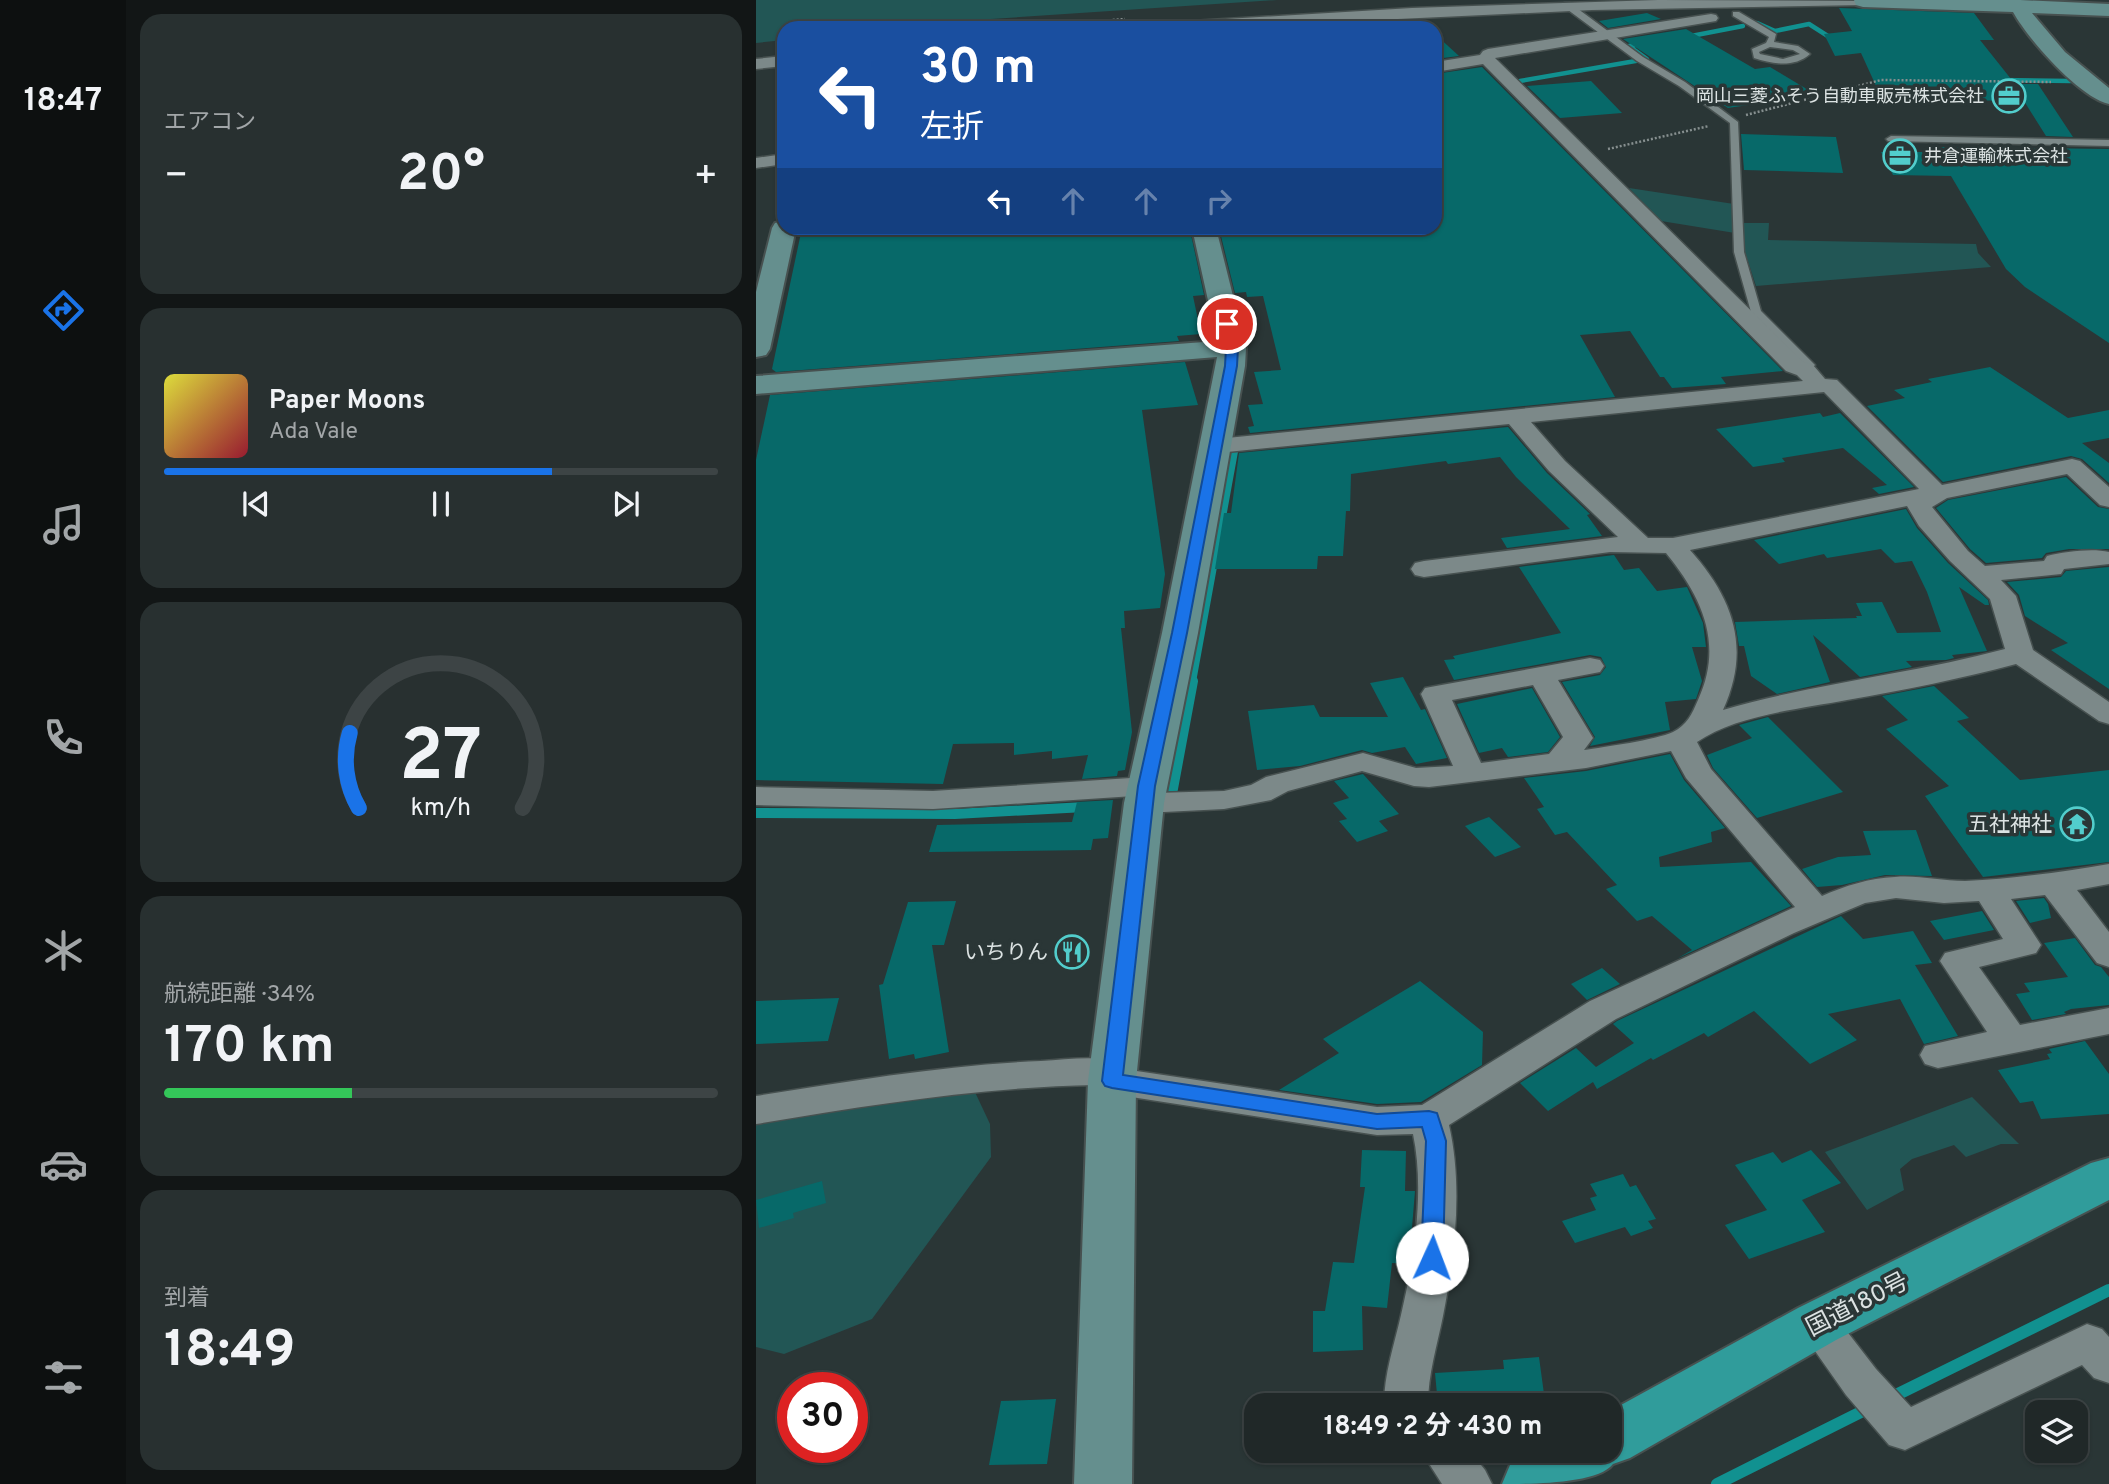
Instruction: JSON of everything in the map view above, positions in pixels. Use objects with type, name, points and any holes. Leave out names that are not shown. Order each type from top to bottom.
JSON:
[{"type":"highway","name":"国道180号","points":[[1622,1433],[1817,1324],[2109,1177]]},
{"type":"highway","points":[[1531,1484],[1569,1463]]},
{"type":"street","points":[[1239,21],[1567,5],[1733,8],[1863,1],[2109,10]]},
{"type":"street","points":[[2018,5],[2037,31],[2087,82],[2109,98]]},
{"type":"street","points":[[1488,59],[1488,54],[1606,35],[1733,8]]},
{"type":"street","points":[[1442,66],[1488,59]]},
{"type":"street","points":[[1488,59],[1742,302],[1794,366],[1829,385],[1938,494]]},
{"type":"street","points":[[756,64],[777,62]]},
{"type":"street","points":[[756,163],[777,160]]},
{"type":"street","points":[[756,349],[782,235]]},
{"type":"street","points":[[1103,1484],[1113,1076],[1145,795],[1217,446],[1232,348],[1206,235]]},
{"type":"street","points":[[756,385],[1232,348]]},
{"type":"street","points":[[1217,446],[1516,419],[1813,378]]},
{"type":"street","points":[[1516,419],[1557,466],[1638,541],[1638,545]]},
{"type":"street","points":[[1424,569],[1609,544],[1673,546],[2072,466],[2109,500]]},
{"type":"street","points":[[1938,494],[1918,504],[1928,521],[2003,596],[2020,654],[2103,704]]},
{"type":"street","points":[[1673,546],[1701,579],[1714,605],[1724,660],[1720,683],[1691,733],[1697,772],[1817,911]]},
{"type":"street","points":[[1979,574],[2052,568],[2056,562],[2101,558]]},
{"type":"street","points":[[756,796],[933,800],[1145,795],[1223,800],[1261,793],[1277,783],[1363,761],[1414,777],[1471,773],[1586,759],[1691,733],[1765,707],[1952,672],[2020,654]]},
{"type":"street","points":[[1471,773],[1434,694],[1590,666]]},
{"type":"street","points":[[1541,675],[1578,738],[1562,757],[1562,761]]},
{"type":"street","points":[[756,1110],[872,1090],[1048,1072],[1113,1076],[1377,1121],[1429,1119],[1603,1010],[1858,893],[1896,887],[1944,892],[1994,890],[2054,884],[2109,874]]},
{"type":"street","points":[[2054,884],[2109,955]]},
{"type":"street","points":[[1994,890],[1992,896],[2024,945],[1956,961],[2011,1040]]},
{"type":"street","points":[[1938,1055],[2109,1021]]},
{"type":"street","points":[[1407,1393],[1409,1361],[1417,1338],[1432,1258],[1436,1141],[1429,1119]]},
{"type":"street","points":[[1817,1324],[1872,1396],[1905,1431],[2087,1342],[2109,1365]]},
{"type":"street","points":[[1452,1463],[1469,1484]]},
{"type":"lane","points":[[1567,5],[1641,60],[1732,120],[1742,302]]},
{"type":"lane","points":[[1733,8],[1805,55],[1794,60],[1774,60],[1755,54],[1756,49],[1769,44],[1773,39],[1769,32]]},
{"type":"lane","points":[[1769,44],[1799,49]]},
{"type":"lane","points":[[1891,139],[2109,143]]},
{"type":"path","points":[[1603,150],[1732,120],[1881,80],[2087,82]]},
{"type":"shaded area","points":[[756,0],[1277,0],[961,21],[777,21],[777,41],[756,43]]},
{"type":"shaded area","points":[[1398,14],[1402,21],[1280,21]]},
{"type":"shaded area","points":[[1629,188],[1734,204],[1735,233],[1661,221]]},
{"type":"shaded area","points":[[1743,223],[1769,223],[1768,240],[1976,244],[1978,253],[1991,267],[1756,286],[1744,249]]},
{"type":"shaded area","points":[[974,1090],[990,1124],[991,1157],[872,1319],[784,1354],[756,1347],[756,1118]]},
{"type":"shaded area","points":[[1972,1097],[2019,1144],[2001,1144],[1966,1157],[1954,1145],[1912,1159],[1900,1169],[1904,1190],[1867,1210],[1825,1152]]},
{"type":"building","points":[[1839,8],[1974,13],[1994,40],[1980,40],[2015,84],[2038,84],[2073,137],[2046,136],[2024,101],[1882,99],[1861,53],[1835,56],[1824,34],[1852,31]]},
{"type":"building","points":[[1647,13],[1661,19],[1608,28],[1599,21]]},
{"type":"building","points":[[1686,29],[1755,69],[1770,67],[1810,91],[1770,98],[1776,101],[1728,108],[1623,39]]},
{"type":"building","points":[[1442,40],[1459,56],[1442,58]]},
{"type":"building","points":[[1482,67],[1783,371],[1721,377],[1726,384],[1672,388],[1664,377],[1660,377],[1630,331],[1580,335],[1615,397],[1250,433],[1248,427],[1254,426],[1248,405],[1263,404],[1254,372],[1281,370],[1263,296],[1247,297],[1246,292],[1235,293],[1221,235],[1442,235],[1442,73]]},
{"type":"building","points":[[1591,81],[1622,113],[1560,118],[1527,86]]},
{"type":"building","points":[[1741,134],[1836,137],[1843,173],[1744,170]]},
{"type":"building","points":[[1934,147],[2109,149],[2109,343],[2025,287],[2006,269],[1951,176],[1893,175],[1881,152],[1936,152]]},
{"type":"building","points":[[801,235],[1191,235],[1204,295],[1193,296],[1201,334],[1177,336],[1179,341],[776,372],[772,369]]},
{"type":"building","points":[[1185,362],[1198,405],[1142,410],[1165,574],[1160,608],[1124,611],[1125,628],[1121,628],[1132,732],[1125,770],[1118,771],[1117,776],[1082,779],[1088,755],[1052,759],[1052,751],[1014,755],[1014,743],[953,744],[943,784],[756,780],[756,460],[770,395]]},
{"type":"building","points":[[1990,367],[2068,418],[2109,410],[2109,438],[2082,443],[2109,463],[2109,483],[2082,459],[2071,456],[1943,482],[1867,406],[1905,398],[1894,390],[1932,382],[1928,379]]},
{"type":"building","points":[[1820,413],[1823,417],[1840,413],[1914,487],[1879,494],[1872,488],[1887,485],[1843,448],[1782,458],[1785,462],[1753,467],[1716,429]]},
{"type":"building","points":[[1508,427],[1547,473],[1590,514],[1587,515],[1602,536],[1507,548],[1501,538],[1570,529],[1516,477],[1500,457],[1448,464],[1446,461],[1351,474],[1350,511],[1346,511],[1343,556],[1318,556],[1317,569],[1215,569],[1224,513],[1231,513],[1239,453]]},
{"type":"building","points":[[2066,477],[2098,507],[2109,509],[2109,549],[2069,549],[2046,553],[2042,558],[1986,563],[1970,549],[1936,508],[1948,500]]},
{"type":"building","points":[[1906,509],[1917,528],[1948,563],[1988,600],[1989,605],[1985,605],[1959,587],[1987,651],[1952,655],[1954,658],[1946,660],[1906,661],[1912,667],[1860,677],[1813,635],[1830,682],[1777,694],[1751,676],[1744,646],[1739,646],[1735,622],[1857,618],[1856,616],[1862,616],[1856,603],[1882,602],[1897,633],[1941,632],[1927,592],[1912,561],[1895,563],[1881,549],[1827,558],[1824,554],[1779,564],[1754,540]]},
{"type":"building","points":[[1614,555],[1624,570],[1639,568],[1657,591],[1687,587],[1703,623],[1706,647],[1692,647],[1702,681],[1696,699],[1665,702],[1670,730],[1590,746],[1595,737],[1562,682],[1600,675],[1606,667],[1601,657],[1590,655],[1454,680],[1444,660],[1455,659],[1453,656],[1561,633],[1519,567]]},
{"type":"building","points":[[2109,567],[2109,689],[2051,650],[2068,643],[2025,616],[2019,595],[2007,582],[2061,577],[2066,571]]},
{"type":"building","points":[[1403,677],[1421,710],[1425,709],[1447,758],[1416,764],[1405,747],[1372,753],[1362,750],[1300,766],[1257,770],[1248,711],[1314,705],[1320,717],[1388,717],[1370,683]]},
{"type":"building","points":[[1934,686],[1969,718],[1957,721],[2020,780],[2109,770],[2109,862],[1983,877],[1925,796],[1949,786],[1886,729],[1908,720],[1882,696]]},
{"type":"building","points":[[1532,688],[1560,737],[1548,752],[1508,757],[1502,748],[1479,753],[1457,704]]},
{"type":"building","points":[[1768,717],[1843,792],[1757,818],[1713,768],[1707,755],[1752,738],[1739,725]]},
{"type":"building","points":[[1670,754],[1684,780],[1725,828],[1711,832],[1712,842],[1659,857],[1660,867],[1751,862],[1791,906],[1678,958],[1692,950],[1652,916],[1637,921],[1606,889],[1617,885],[1567,832],[1555,835],[1537,809],[1544,807],[1524,778],[1586,771]]},
{"type":"building","points":[[1363,774],[1399,814],[1379,821],[1388,831],[1357,842],[1339,821],[1347,819],[1333,803],[1349,798],[1334,781]]},
{"type":"building","points":[[1113,800],[1108,838],[1093,839],[1091,850],[929,852],[937,825],[1072,822],[1077,802]]},
{"type":"building","points":[[1489,817],[1521,847],[1495,857],[1465,826]]},
{"type":"building","points":[[1916,830],[1932,876],[1885,875],[1842,885],[1817,887],[1802,869],[1838,857],[1871,855],[1863,831]]},
{"type":"building","points":[[2044,898],[2051,918],[2030,923],[2016,901]]},
{"type":"building","points":[[956,901],[944,945],[932,945],[949,1052],[915,1059],[914,1054],[889,1059],[879,985],[883,984],[908,902]]},
{"type":"building","points":[[1982,911],[1994,930],[1944,940],[1930,921]]},
{"type":"building","points":[[1841,916],[1863,939],[1913,931],[1932,963],[1915,965],[1958,1036],[1924,1044],[1900,999],[1828,1014],[1857,1040],[1810,1064],[1754,1011],[1708,1037],[1704,1033],[1653,1060],[1651,1058],[1597,1089],[1593,1082],[1548,1111],[1520,1083],[1576,1048],[1596,1067],[1634,1043],[1613,1024],[1617,1021]]},
{"type":"building","points":[[2075,938],[2095,965],[2101,967],[2109,977],[2109,1005],[2071,1009],[2064,1012],[2066,1014],[2032,1020],[2016,994],[2030,992],[2024,983],[2068,977],[2044,943]]},
{"type":"building","points":[[1602,968],[1620,984],[1587,1000],[1571,984]]},
{"type":"building","points":[[1420,981],[1483,1032],[1482,1065],[1421,1102],[1377,1104],[1279,1090],[1339,1053],[1323,1039]]},
{"type":"building","points":[[839,998],[828,1041],[756,1044],[756,1001]]},
{"type":"building","points":[[2085,1041],[2109,1074],[2109,1114],[2041,1119],[2033,1101],[2020,1103],[1998,1070],[2050,1059],[2047,1054],[2052,1053],[2049,1049]]},
{"type":"building","points":[[1362,1150],[1406,1151],[1405,1191],[1415,1191],[1409,1264],[1392,1263],[1387,1308],[1362,1306],[1363,1350],[1313,1352],[1313,1311],[1325,1311],[1333,1262],[1354,1263],[1365,1187],[1360,1187]]},
{"type":"building","points":[[1811,1150],[1841,1183],[1802,1200],[1825,1232],[1749,1259],[1725,1225],[1767,1210],[1735,1165],[1773,1152],[1782,1163]]},
{"type":"building","points":[[1623,1174],[1630,1187],[1636,1185],[1656,1219],[1648,1221],[1653,1228],[1631,1236],[1625,1227],[1575,1243],[1562,1221],[1596,1210],[1590,1198],[1597,1196],[1590,1184]]},
{"type":"building","points":[[822,1181],[826,1203],[793,1213],[794,1218],[759,1228],[756,1200]]},
{"type":"building","points":[[1539,1357],[1544,1393],[1437,1393],[1435,1373],[1504,1369],[1503,1360]]},
{"type":"building","points":[[1056,1399],[1047,1464],[989,1465],[1001,1401]]},
{"type":"waterway","points":[[1757,23],[1775,31],[1809,24],[1834,40]]},
{"type":"waterway","points":[[1686,37],[1743,26]]},
{"type":"waterway","points":[[1520,81],[1647,59],[1629,46],[1642,44]]},
{"type":"waterway","points":[[2000,80],[2071,81]]},
{"type":"waterway","points":[[1192,682],[1235,446],[1240,446]]},
{"type":"waterway","points":[[1172,794],[1193,681]]},
{"type":"waterway","points":[[756,813],[955,814],[1085,807]]},
{"type":"waterway","points":[[1888,1399],[2109,1290]]},
{"type":"waterway","points":[[1717,1484],[1869,1408]]},
{"type":"place","name":"岡山三菱ふそう自動車販売株式会社","points":[[2009,96]]},
{"type":"place","name":"井倉運輸株式会社","points":[[1900,156]]},
{"type":"place","name":"五社神社","points":[[2077,824]]},
{"type":"place","name":"いちりん","points":[[1072,952]]},
{"type":"route","points":[[1227,324],[1232,348],[1231,366],[1217,446],[1146,786],[1112,1081],[1377,1121],[1429,1119],[1436,1141],[1432,1258]]}]
